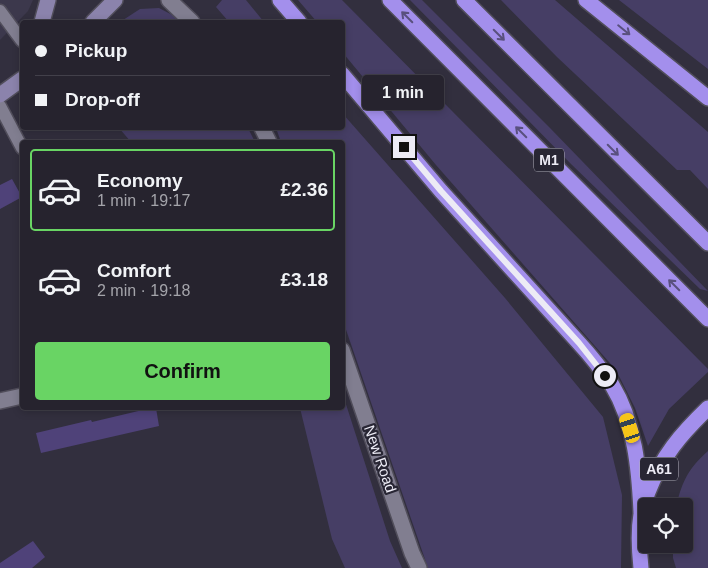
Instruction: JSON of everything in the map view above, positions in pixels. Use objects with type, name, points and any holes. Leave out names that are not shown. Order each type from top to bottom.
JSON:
[{"type":"highway","points":[[280,0],[297,20]]},
{"type":"highway","name":"M1","points":[[390,0],[708,319]]},
{"type":"highway","points":[[464,0],[708,243]]},
{"type":"highway","points":[[586,0],[708,98]]},
{"type":"highway","points":[[345,78],[441,191],[579,343],[608,379],[625,413],[630,428],[639,475],[640,498]]},
{"type":"highway","name":"A61","points":[[646,498],[663,459],[685,430],[708,408]]},
{"type":"highway","name":"A61","points":[[640,553],[641,568]]},
{"type":"street","points":[[43,20],[48,0]]},
{"type":"street","points":[[95,20],[115,0]]},
{"type":"street","points":[[169,0],[190,20]]},
{"type":"street","points":[[0,95],[20,80]]},
{"type":"street","name":"New Road","points":[[345,359],[412,553],[419,568]]},
{"type":"street","points":[[0,401],[20,396]]},
{"type":"lane","points":[[3,0],[0,10],[20,38]]},
{"type":"lane","points":[[0,106],[20,144]]},
{"type":"shaded area","points":[[0,0],[33,0],[28,11],[0,40]]},
{"type":"shaded area","points":[[222,0],[246,0],[262,20],[227,20],[216,7]]},
{"type":"shaded area","points":[[298,0],[342,0],[708,369],[708,372],[669,409],[648,446],[635,408],[616,370],[436,165],[345,55],[345,20],[315,20]]},
{"type":"shaded area","points":[[410,0],[422,0],[550,128],[708,291],[700,289],[571,164]]},
{"type":"shaded area","points":[[501,0],[555,0],[708,132],[708,189],[690,170],[677,170],[557,57]]},
{"type":"shaded area","points":[[619,0],[708,0],[708,69]]},
{"type":"shaded area","points":[[159,8],[180,20],[123,20],[140,9]]},
{"type":"shaded area","points":[[345,116],[505,298],[603,417],[622,495],[621,568],[428,568],[345,327],[345,140],[280,140],[277,130],[345,130]]},
{"type":"shaded area","points":[[121,130],[249,130],[254,140],[129,140]]},
{"type":"shaded area","points":[[345,401],[390,541],[402,568],[345,568],[332,539],[300,410],[345,410]]},
{"type":"shaded area","points":[[708,451],[708,568],[676,568],[673,553],[693,553],[693,498],[678,498],[687,476]]},
{"type":"building","points":[[12,179],[20,193],[20,198],[0,209],[0,185]]},
{"type":"building","points":[[143,410],[156,410],[159,426],[41,453],[36,433],[91,420],[92,422]]},
{"type":"building","points":[[33,541],[45,557],[32,568],[0,568],[0,563]]},
{"type":"route","points":[[404,147],[441,191],[598,364],[605,376]]}]
